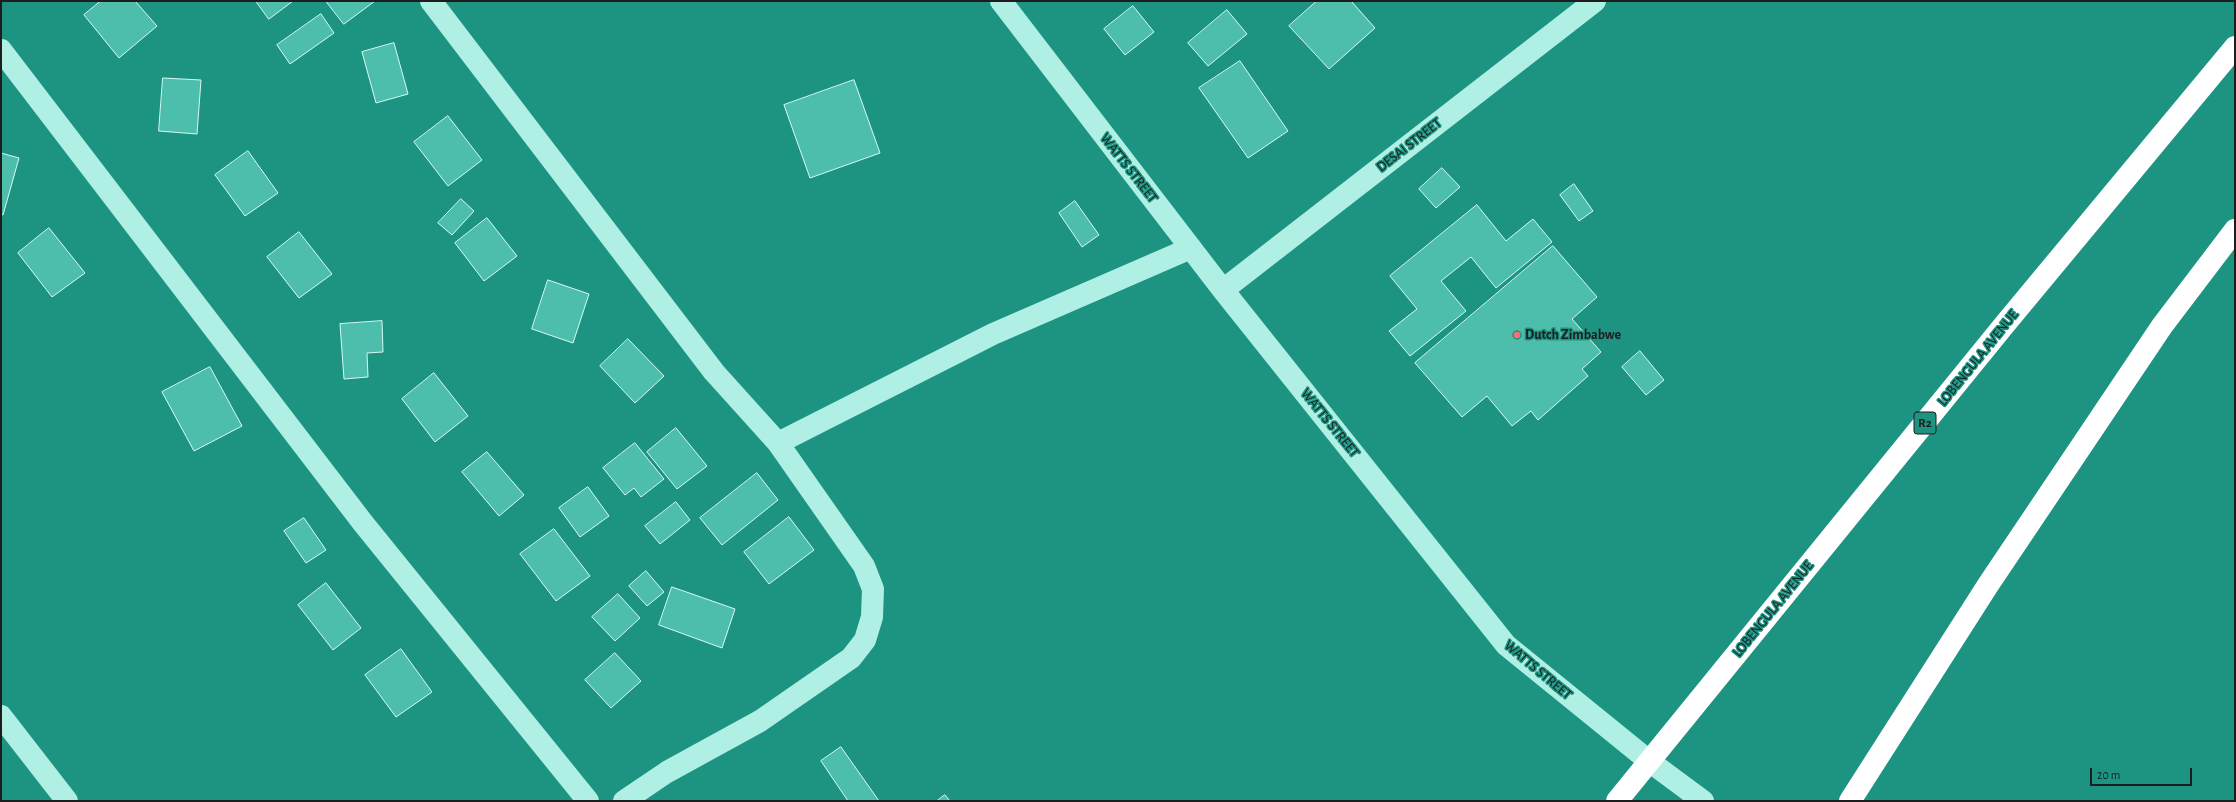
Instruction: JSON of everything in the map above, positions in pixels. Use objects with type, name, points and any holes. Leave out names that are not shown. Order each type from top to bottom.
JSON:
[{"type":"highway","name":"LOBENGULA AVENUE","points":[[1617,801],[2005,324],[2235,47]]},
{"type":"highway","points":[[1850,801],[1988,585],[2162,326],[2235,230]]},
{"type":"street","points":[[431,1],[714,372],[778,443],[864,566],[873,589],[872,617],[866,640],[851,658],[760,721],[668,772],[624,801]]},
{"type":"street","name":"WATTS STREET","points":[[1001,1],[1223,290],[1506,645],[1649,761],[1703,801]]},
{"type":"street","name":"DESAI STREET","points":[[1223,290],[1595,1]]},
{"type":"street","points":[[1,50],[363,523],[588,801]]},
{"type":"street","points":[[778,443],[994,334],[1191,248]]},
{"type":"street","points":[[1,716],[67,801]]},
{"type":"building","points":[[101,1],[135,1],[157,26],[119,58],[84,15]]},
{"type":"building","points":[[256,1],[293,1],[269,19]]},
{"type":"building","points":[[326,1],[375,1],[344,24]]},
{"type":"building","points":[[1317,1],[1351,1],[1375,28],[1329,69],[1289,26]]},
{"type":"building","points":[[1133,6],[1154,32],[1125,55],[1104,29]]},
{"type":"building","points":[[1227,10],[1247,34],[1208,66],[1188,43]]},
{"type":"building","points":[[321,14],[334,33],[290,64],[277,45]]},
{"type":"building","points":[[394,43],[408,94],[376,103],[362,52]]},
{"type":"building","points":[[1240,61],[1288,131],[1248,158],[1199,88]]},
{"type":"building","points":[[163,78],[201,80],[197,134],[159,131]]},
{"type":"building","points":[[854,80],[880,153],[810,178],[784,105]]},
{"type":"building","points":[[448,116],[482,160],[448,186],[414,142]]},
{"type":"building","points":[[248,151],[278,193],[245,216],[215,175]]},
{"type":"building","points":[[1,153],[19,158],[3,215],[1,214]]},
{"type":"building","points":[[1442,168],[1460,187],[1436,208],[1419,189]]},
{"type":"building","points":[[1574,184],[1593,211],[1579,221],[1560,195]]},
{"type":"building","points":[[461,199],[474,211],[452,235],[438,223]]},
{"type":"building","points":[[1075,201],[1099,235],[1082,247],[1059,213]]},
{"type":"building","points":[[1477,205],[1506,241],[1533,219],[1552,242],[1496,288],[1471,257],[1441,281],[1466,311],[1410,356],[1389,331],[1417,309],[1390,276]]},
{"type":"building","points":[[487,218],[517,256],[484,281],[455,243]]},
{"type":"building","points":[[49,228],[85,273],[52,297],[18,253]]},
{"type":"building","points":[[299,232],[332,274],[299,298],[267,257]]},
{"type":"building","name":"Dutch Zimbabwe","points":[[1553,246],[1597,297],[1572,319],[1601,352],[1582,369],[1588,376],[1538,420],[1531,411],[1512,426],[1487,396],[1462,417],[1415,363]]},
{"type":"building","points":[[548,280],[589,294],[573,343],[532,329]]},
{"type":"building","points":[[382,321],[383,352],[367,353],[368,377],[344,379],[340,324]]},
{"type":"building","points":[[628,339],[664,376],[635,403],[600,366]]},
{"type":"building","points":[[1640,351],[1664,380],[1646,395],[1622,367]]},
{"type":"building","points":[[210,367],[242,426],[194,451],[162,392]]},
{"type":"building","points":[[434,373],[468,416],[435,442],[402,399]]},
{"type":"building","points":[[676,428],[707,466],[677,489],[647,452]]},
{"type":"building","points":[[635,443],[664,479],[641,497],[634,488],[625,495],[603,468]]},
{"type":"building","points":[[487,452],[524,495],[499,516],[462,472]]},
{"type":"building","points":[[757,473],[778,500],[722,545],[700,518]]},
{"type":"building","points":[[588,487],[609,516],[580,537],[559,508]]},
{"type":"building","points":[[676,502],[690,520],[660,544],[645,526]]},
{"type":"building","points":[[789,517],[814,550],[769,584],[744,552]]},
{"type":"building","points":[[304,518],[326,550],[306,563],[284,531]]},
{"type":"building","points":[[554,529],[590,576],[556,601],[520,554]]},
{"type":"building","points":[[646,571],[664,592],[647,606],[629,586]]},
{"type":"building","points":[[326,583],[361,628],[333,650],[298,605]]},
{"type":"building","points":[[672,587],[735,609],[722,648],[659,625]]},
{"type":"building","points":[[618,594],[640,618],[615,641],[592,617]]},
{"type":"building","points":[[401,649],[432,692],[396,717],[365,675]]},
{"type":"building","points":[[615,653],[641,681],[611,708],[585,680]]},
{"type":"building","points":[[841,747],[879,801],[848,801],[821,761]]},
{"type":"building","points":[[945,795],[950,801],[937,801]]},
{"type":"place","name":"Dutch Zimbabwe","points":[[1517,335]]}]
